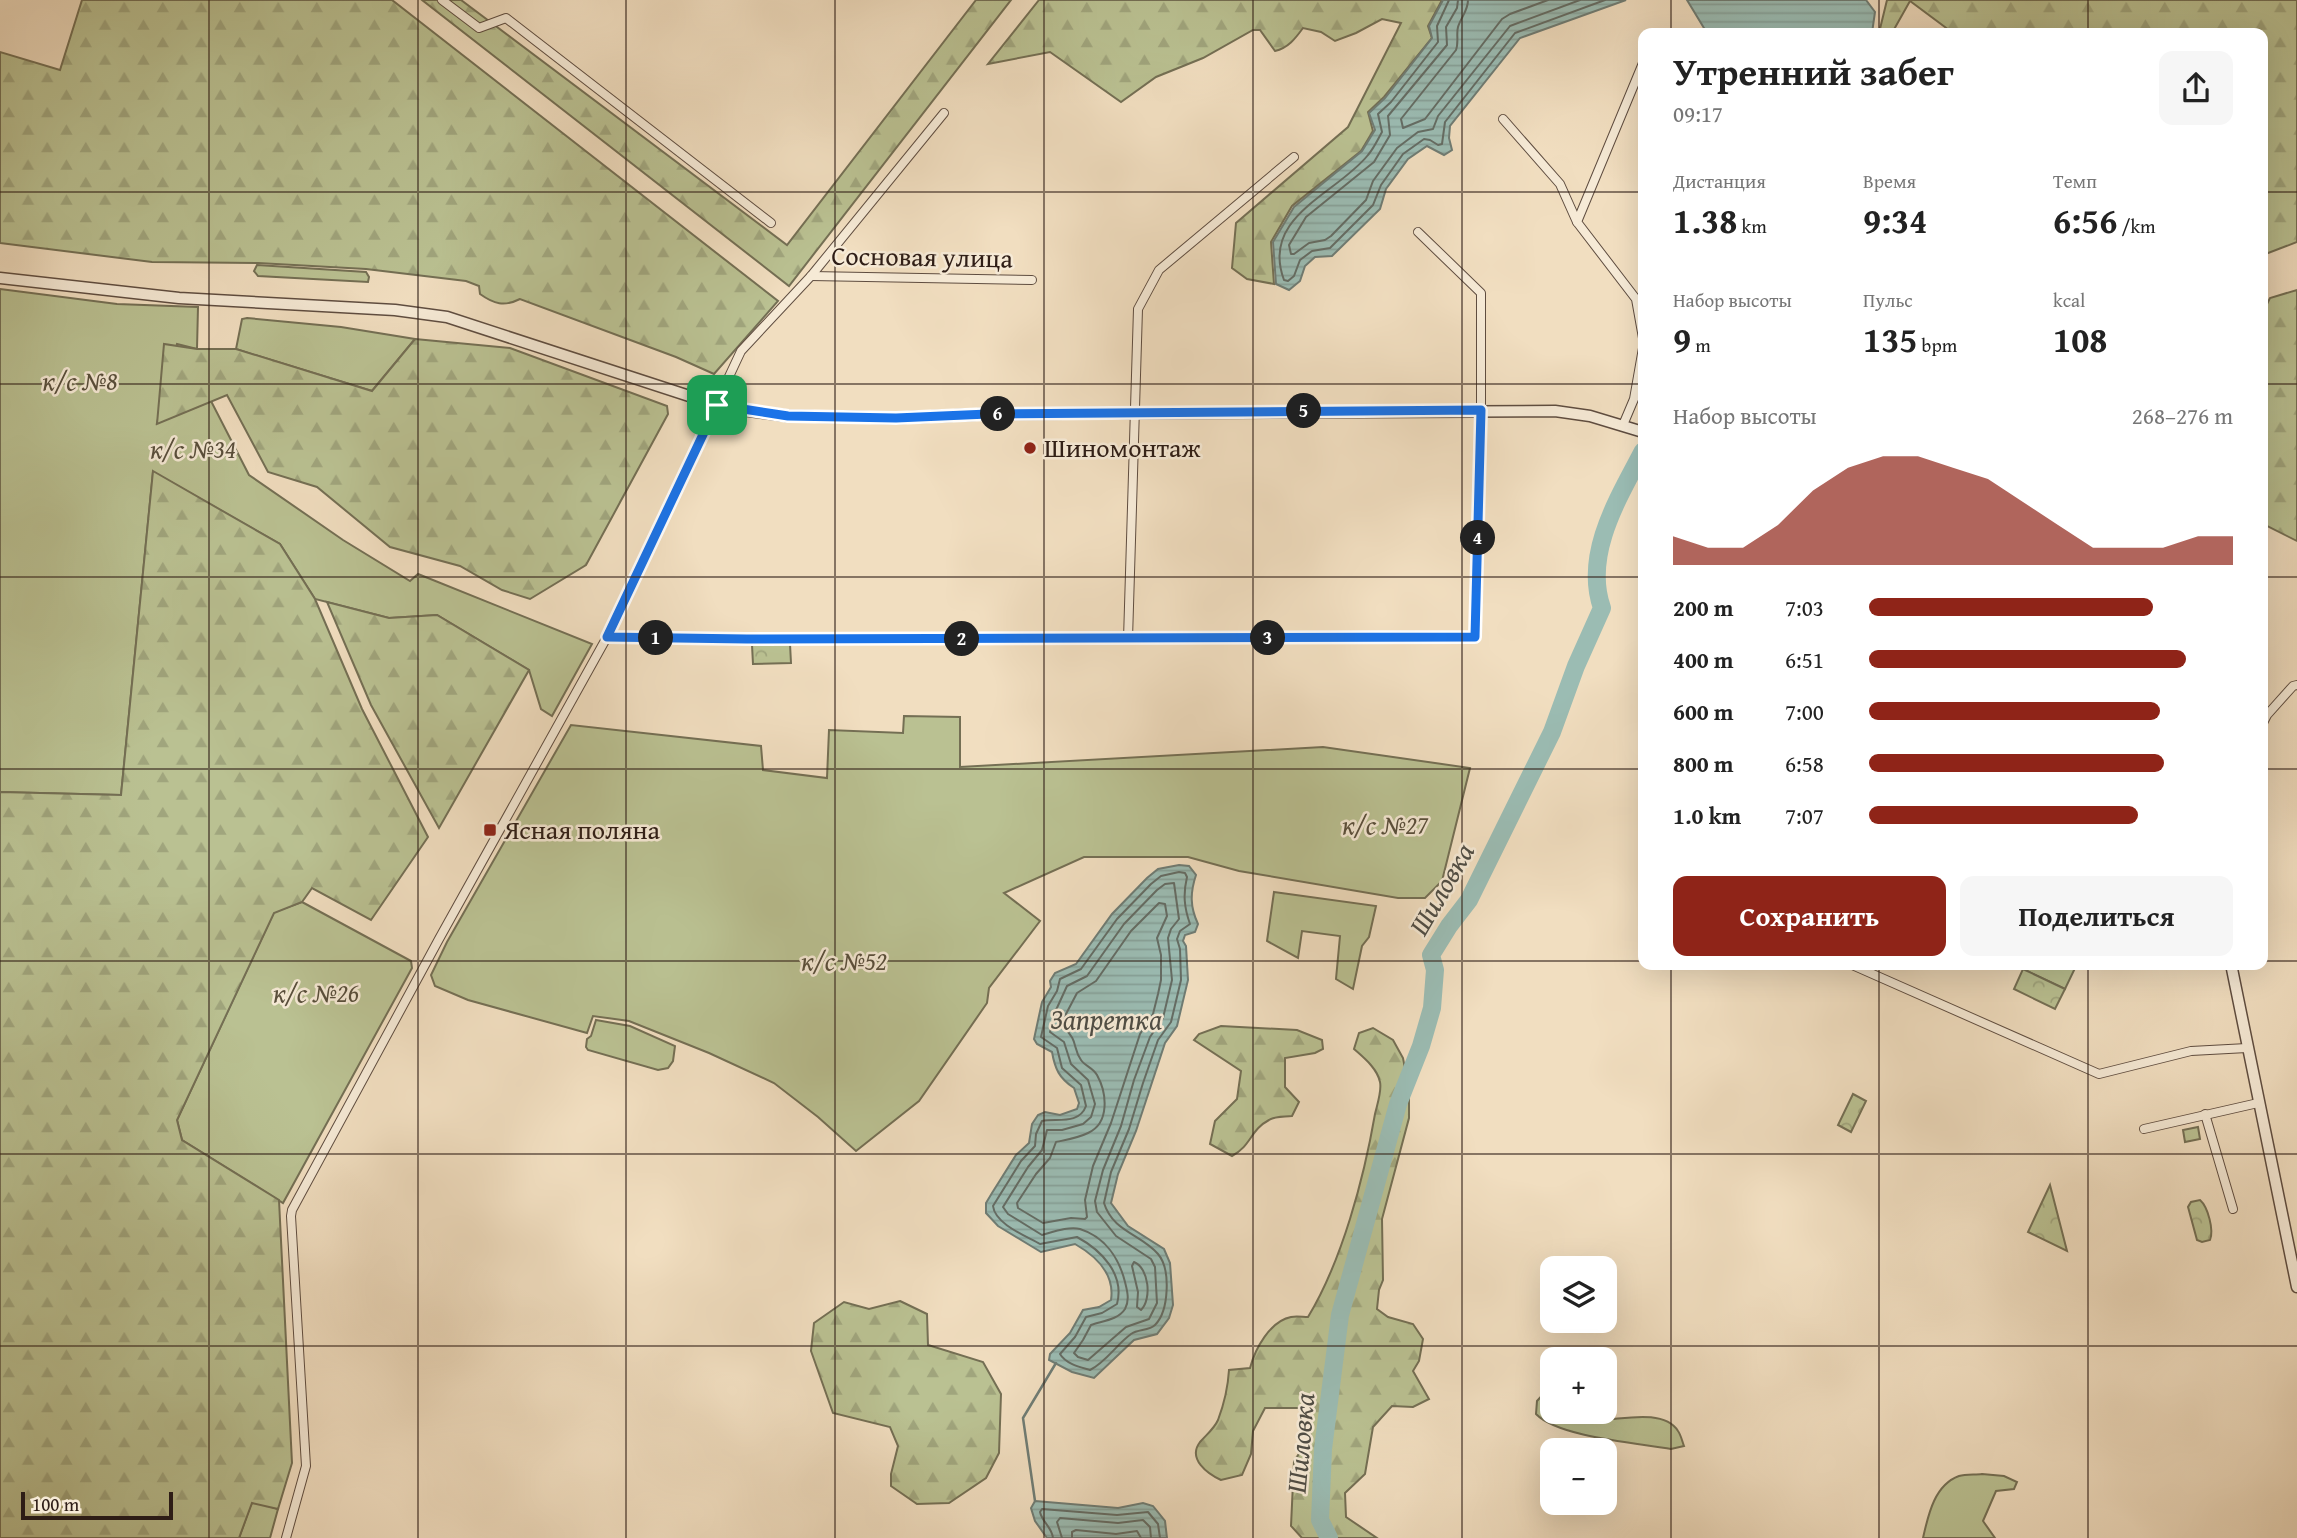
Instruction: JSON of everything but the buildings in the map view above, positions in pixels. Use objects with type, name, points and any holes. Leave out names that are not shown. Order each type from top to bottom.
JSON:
[{"type":"street","points":[[442,0],[479,28],[506,19],[771,223]]},
{"type":"street","points":[[1577,222],[1638,75]]},
{"type":"street","points":[[286,1538],[306,1466],[292,1210],[607,637],[741,351],[811,276],[944,113]]},
{"type":"street","points":[[1503,119],[1560,184],[1577,222],[1636,299],[1638,310]]},
{"type":"street","points":[[1128,639],[1138,309],[1159,270],[1294,156]]},
{"type":"street","points":[[607,637],[1475,637],[1481,293],[1418,232]]},
{"type":"street","name":"Сосновая улица","points":[[811,276],[1032,281]]},
{"type":"street","points":[[0,278],[190,299],[395,310],[447,317],[717,405],[788,416],[896,418],[1135,413],[1555,411],[1590,416],[1633,428],[1638,376]]},
{"type":"street","points":[[2268,714],[2297,685]]},
{"type":"street","points":[[1864,970],[2099,1074],[2191,1051],[2247,1048]]},
{"type":"street","points":[[2232,970],[2297,1287]]},
{"type":"street","points":[[2144,1129],[2258,1103]]},
{"type":"street","points":[[2205,1114],[2232,1209]]},
{"type":"green space","points":[[82,0],[392,0],[778,301],[714,374],[676,357],[520,299],[504,304],[495,302],[480,294],[479,286],[466,281],[366,269],[258,263],[152,262],[0,243],[0,52],[60,70]]},
{"type":"green space","points":[[422,0],[461,0],[787,245],[976,0],[1011,0],[789,286]]},
{"type":"green space","points":[[1039,0],[1442,0],[1428,26],[1432,38],[1384,97],[1368,112],[1373,131],[1361,151],[1292,206],[1271,242],[1274,284],[1247,279],[1232,268],[1236,223],[1348,127],[1401,23],[1382,19],[1335,41],[1321,32],[1303,28],[1287,45],[1275,51],[1260,30],[1253,30],[1203,58],[1156,77],[1121,102],[1050,52],[988,64]]},
{"type":"green space","points":[[1887,0],[2297,0],[2297,242],[2268,253],[2268,28],[1946,28],[1910,1],[1895,28],[1880,28]]},
{"type":"green space","points":[[257,265],[366,272],[369,277],[368,282],[258,276],[254,271]]},
{"type":"green space","name":"к/с №8","points":[[0,289],[117,304],[198,307],[197,349],[177,344],[157,423],[211,401],[249,475],[343,540],[410,581],[418,574],[592,644],[552,716],[541,709],[529,670],[437,615],[389,618],[315,599],[280,544],[153,472],[121,795],[0,792]]},
{"type":"green space","points":[[2297,290],[2297,541],[2268,526],[2270,298]]},
{"type":"green space","points":[[242,319],[341,327],[415,339],[372,391],[236,349]]},
{"type":"green space","points":[[415,339],[510,348],[667,406],[668,414],[586,565],[530,599],[502,590],[460,566],[390,547],[317,487],[268,472],[227,395],[157,424],[164,344],[197,349],[236,349],[372,391]]},
{"type":"green space","points":[[153,471],[280,544],[315,599],[362,709],[428,837],[371,920],[312,888],[302,902],[274,913],[177,1120],[182,1140],[279,1200],[292,1463],[278,1509],[252,1503],[239,1538],[0,1538],[0,792],[121,795]]},
{"type":"green space","points":[[327,602],[389,618],[437,615],[529,670],[439,828],[371,705]]},
{"type":"green space","points":[[790,644],[791,663],[753,664],[752,645]]},
{"type":"green space","name":"к/с №52","points":[[904,716],[960,717],[960,767],[1323,747],[1470,768],[1442,881],[1425,898],[1398,898],[1239,871],[1188,857],[1084,857],[1004,893],[1040,921],[989,988],[987,1003],[919,1101],[856,1151],[774,1083],[629,1021],[593,1016],[587,1033],[468,1000],[435,986],[431,975],[447,942],[571,725],[761,746],[763,770],[827,778],[829,730],[903,733]]},
{"type":"green space","points":[[1274,892],[1376,906],[1369,937],[1362,946],[1353,989],[1336,979],[1340,936],[1302,931],[1298,958],[1267,941]]},
{"type":"green space","name":"к/с №26","points":[[302,902],[411,961],[412,968],[283,1203],[182,1140],[177,1120],[274,912]]},
{"type":"green space","points":[[2023,970],[2025,970],[2065,989],[2055,1009],[2014,989]]},
{"type":"green space","points":[[2025,970],[2074,970],[2065,989]]},
{"type":"green space","points":[[596,1020],[630,1026],[675,1046],[673,1061],[668,1068],[658,1070],[588,1050],[587,1039],[591,1036]]},
{"type":"green space","points":[[1221,1026],[1297,1030],[1322,1040],[1323,1049],[1285,1058],[1285,1087],[1299,1102],[1292,1116],[1274,1118],[1263,1124],[1244,1147],[1232,1156],[1210,1144],[1215,1121],[1237,1099],[1241,1071],[1194,1040],[1199,1034]]},
{"type":"green space","points":[[1373,1028],[1393,1040],[1403,1058],[1409,1090],[1409,1118],[1382,1219],[1383,1280],[1377,1309],[1388,1317],[1413,1324],[1423,1339],[1419,1361],[1413,1371],[1429,1399],[1413,1407],[1392,1406],[1373,1427],[1365,1474],[1345,1493],[1346,1517],[1377,1538],[1302,1538],[1291,1526],[1294,1461],[1311,1436],[1303,1408],[1265,1408],[1253,1431],[1251,1454],[1242,1475],[1221,1480],[1205,1470],[1196,1454],[1200,1442],[1218,1420],[1229,1370],[1250,1368],[1260,1345],[1276,1324],[1291,1317],[1308,1317],[1331,1271],[1358,1192],[1380,1094],[1380,1082],[1376,1072],[1354,1049],[1359,1033]]},
{"type":"green space","points":[[1853,1094],[1866,1101],[1851,1132],[1838,1125]]},
{"type":"green space","points":[[2198,1127],[2200,1139],[2185,1142],[2183,1130]]},
{"type":"green space","points":[[2050,1185],[2067,1251],[2028,1232]]},
{"type":"green space","points":[[2200,1200],[2211,1225],[2210,1240],[2202,1242],[2197,1240],[2188,1207],[2191,1202]]},
{"type":"green space","points":[[900,1301],[927,1314],[928,1345],[983,1362],[1001,1394],[999,1453],[986,1478],[949,1503],[917,1504],[891,1486],[898,1446],[890,1427],[833,1413],[811,1351],[814,1323],[844,1302],[869,1309]]},
{"type":"green space","points":[[1540,1398],[1540,1417],[1536,1414],[1537,1401]]},
{"type":"green space","points":[[1657,1418],[1673,1425],[1684,1446],[1671,1449],[1617,1441],[1617,1438],[1599,1438],[1552,1424],[1617,1424],[1617,1419]]},
{"type":"green space","points":[[1959,1476],[2004,1476],[2017,1482],[2014,1489],[1996,1491],[1983,1521],[1995,1538],[1923,1538],[1934,1502],[1944,1486]]},
{"type":"green space","points":[[256,1502],[278,1509],[270,1538],[239,1538],[250,1507]]},
{"type":"water","points":[[1443,0],[1626,0],[1520,38],[1450,126],[1452,150],[1444,155],[1427,146],[1408,159],[1386,189],[1380,209],[1332,256],[1315,257],[1305,266],[1300,281],[1289,290],[1276,284],[1273,242],[1294,207],[1362,151],[1375,130],[1369,113],[1385,98],[1432,38],[1429,26]]},
{"type":"water","points":[[1687,0],[1866,0],[1875,12],[1873,28],[1704,28]]},
{"type":"water","name":"Запретка","points":[[1189,866],[1196,875],[1192,900],[1198,924],[1195,932],[1185,935],[1183,941],[1186,946],[1188,980],[1177,1026],[1165,1043],[1136,1131],[1118,1174],[1111,1203],[1128,1226],[1164,1249],[1170,1263],[1173,1305],[1169,1318],[1157,1334],[1134,1340],[1094,1378],[1072,1372],[1049,1360],[1050,1354],[1070,1333],[1083,1310],[1099,1307],[1111,1300],[1107,1274],[1097,1260],[1075,1244],[1041,1252],[998,1226],[986,1213],[986,1203],[1016,1155],[1029,1143],[1032,1124],[1038,1115],[1045,1112],[1060,1115],[1077,1109],[1079,1103],[1074,1088],[1058,1073],[1052,1052],[1037,1044],[1034,1039],[1042,1002],[1051,987],[1050,981],[1055,973],[1076,964],[1112,914],[1147,878],[1158,869]]},
{"type":"water","points":[[1035,1501],[1118,1508],[1143,1503],[1153,1506],[1165,1521],[1167,1538],[1047,1538],[1035,1521],[1031,1508]]},
{"type":"waterway","name":"Шиловка","points":[[1329,1538],[1320,1520],[1323,1449],[1340,1315],[1398,1104],[1421,1046],[1432,1008],[1435,970],[1431,955],[1469,900],[1552,732],[1576,666],[1602,608],[1597,588],[1597,567],[1606,526],[1638,460]]},
{"type":"waterway","points":[[1035,1501],[1023,1418],[1056,1363]]},
{"type":"place","name":"Шиномонтаж","points":[[1030,448]]},
{"type":"place","name":"Ясная поляна","points":[[490,830]]},
{"type":"route","points":[[717,405],[788,416],[896,418],[988,414],[1481,410],[1475,637],[607,637],[717,405]]},
{"type":"park label","name":"к/с №34","points":[[193,449]]},
{"type":"park label","name":"к/с №27","points":[[1385,825]]}]
